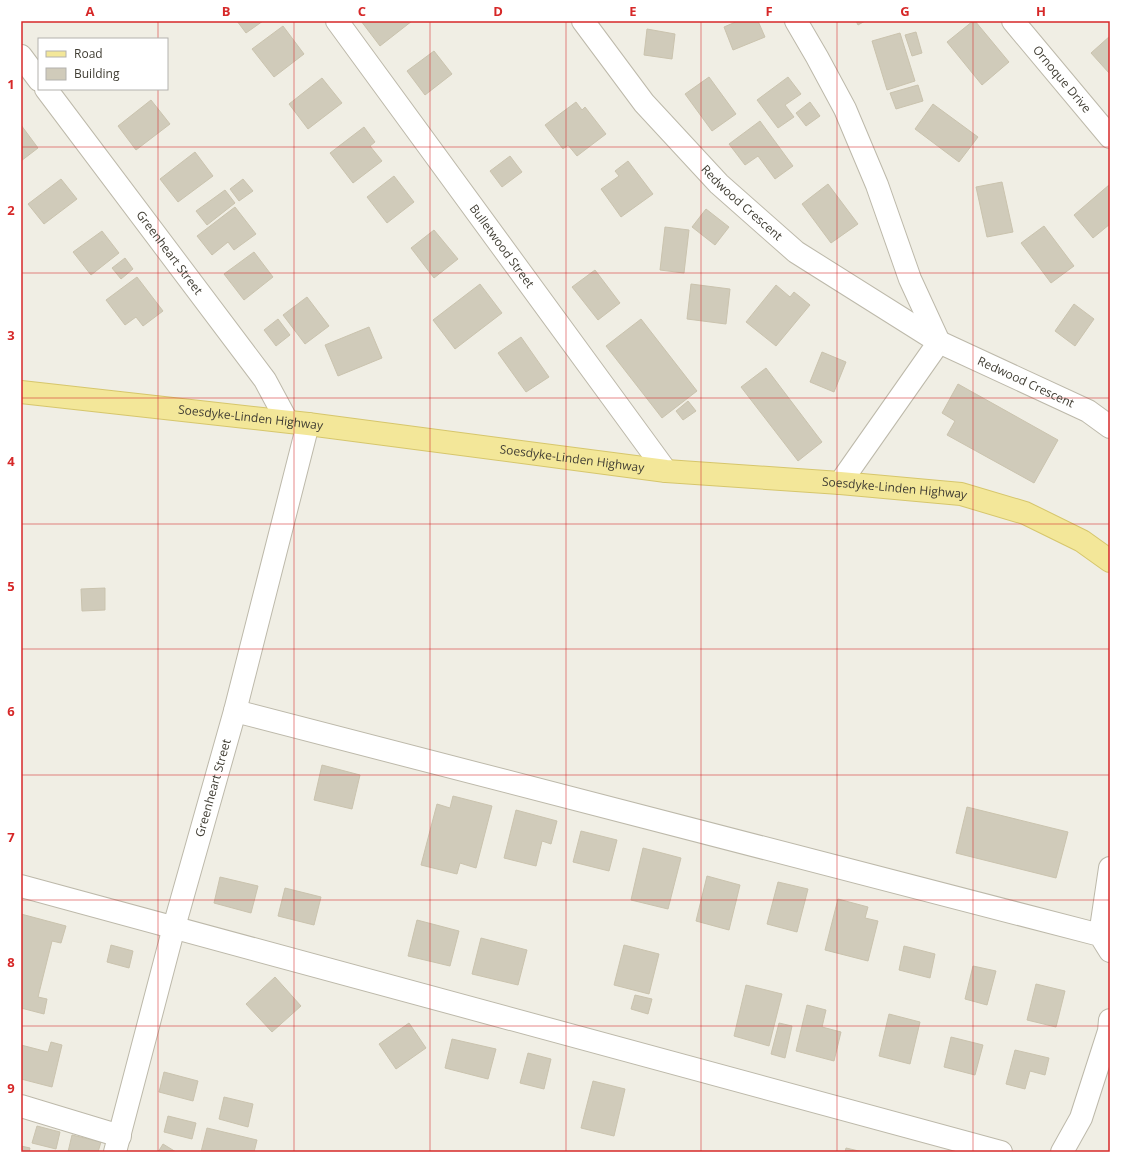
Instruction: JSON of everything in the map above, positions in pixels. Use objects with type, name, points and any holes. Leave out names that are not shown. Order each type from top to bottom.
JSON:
[{"type":"main road","name":"Soesdyke-Linden Highway","points":[[21,392],[298,422],[666,471],[840,482],[961,494],[1025,513],[1082,541],[1110,561]]},
{"type":"street","name":"Bulletwood Street","points":[[337,21],[666,471]]},
{"type":"street","name":"Redwood Crescent","points":[[583,21],[644,103],[719,184],[796,252],[939,342],[1088,411],[1110,427]]},
{"type":"street","points":[[796,21],[845,109],[877,185],[910,279],[939,342],[840,482]]},
{"type":"street","name":"Ornoque Drive","points":[[1013,21],[1107,129]]},
{"type":"street","points":[[21,56],[38,79]]},
{"type":"street","name":"Greenheart Street","points":[[47,90],[298,422],[235,711],[174,927],[117,1144]]},
{"type":"street","points":[[235,711],[1105,943],[1110,868]]},
{"type":"street","points":[[21,886],[1001,1152]]},
{"type":"street","points":[[1062,1152],[1081,1118],[1109,1031],[1110,1020]]},
{"type":"street","points":[[21,1106],[117,1144]]},
{"type":"building","points":[[237,21],[263,21],[246,33]]},
{"type":"building","points":[[361,21],[412,21],[380,46]]},
{"type":"building","points":[[738,21],[758,21],[765,37],[733,50],[724,27]]},
{"type":"building","points":[[856,21],[865,21],[858,25]]},
{"type":"building","points":[[975,21],[1009,62],[982,85],[947,42]]},
{"type":"building","points":[[283,26],[304,54],[274,77],[252,49]]},
{"type":"building","points":[[647,29],[675,34],[672,59],[644,55]]},
{"type":"building","points":[[916,32],[922,53],[912,56],[905,35]]},
{"type":"building","points":[[900,33],[915,81],[887,90],[872,41]]},
{"type":"building","points":[[1110,36],[1110,72],[1109,73],[1091,53]]},
{"type":"building","points":[[434,51],[452,74],[425,95],[407,71]]},
{"type":"building","points":[[709,77],[736,114],[712,131],[685,94]]},
{"type":"building","points":[[788,77],[801,94],[785,105],[794,117],[778,128],[757,100]]},
{"type":"building","points":[[322,78],[342,103],[308,129],[289,104]]},
{"type":"building","points":[[918,85],[923,101],[896,109],[890,93]]},
{"type":"building","points":[[151,100],[170,124],[136,150],[118,126]]},
{"type":"building","points":[[576,102],[582,110],[585,107],[606,134],[577,156],[568,145],[563,149],[545,125]]},
{"type":"building","points":[[810,102],[820,116],[806,126],[796,113]]},
{"type":"building","points":[[933,104],[978,137],[959,162],[915,129]]},
{"type":"building","points":[[760,121],[793,166],[775,179],[758,156],[745,165],[729,144]]},
{"type":"building","points":[[21,125],[38,148],[21,161]]},
{"type":"building","points":[[364,127],[375,142],[370,146],[382,161],[353,183],[330,153]]},
{"type":"building","points":[[195,152],[213,176],[178,202],[160,179]]},
{"type":"building","points":[[510,156],[522,172],[502,187],[490,171]]},
{"type":"building","points":[[628,161],[653,194],[621,217],[601,189],[619,176],[615,171]]},
{"type":"building","points":[[394,176],[414,202],[387,223],[367,197]]},
{"type":"building","points":[[61,179],[77,199],[44,224],[28,204]]},
{"type":"building","points":[[243,179],[253,191],[239,201],[230,189]]},
{"type":"building","points":[[1002,182],[1013,232],[987,237],[976,187]]},
{"type":"building","points":[[828,184],[858,224],[831,243],[802,204]]},
{"type":"building","points":[[1109,185],[1110,224],[1093,238],[1074,215]]},
{"type":"building","points":[[225,190],[235,203],[207,225],[196,211]]},
{"type":"building","points":[[235,207],[256,234],[234,250],[228,242],[212,255],[197,236]]},
{"type":"building","points":[[706,209],[729,227],[715,245],[692,227]]},
{"type":"building","points":[[1044,226],[1074,266],[1051,283],[1021,243]]},
{"type":"building","points":[[665,227],[689,230],[684,273],[660,270]]},
{"type":"building","points":[[434,230],[458,259],[434,278],[411,248]]},
{"type":"building","points":[[102,231],[119,253],[91,275],[73,252]]},
{"type":"building","points":[[254,252],[273,277],[244,300],[224,274]]},
{"type":"building","points":[[125,258],[133,269],[121,279],[112,268]]},
{"type":"building","points":[[595,270],[620,303],[598,320],[572,287]]},
{"type":"building","points":[[137,277],[163,311],[143,326],[136,317],[125,325],[106,300]]},
{"type":"building","points":[[480,284],[502,313],[455,349],[433,320]]},
{"type":"building","points":[[691,284],[730,289],[726,324],[687,319]]},
{"type":"building","points":[[776,285],[790,297],[794,292],[810,305],[776,346],[746,322]]},
{"type":"building","points":[[307,297],[329,326],[305,344],[283,315]]},
{"type":"building","points":[[1074,304],[1094,319],[1075,346],[1055,331]]},
{"type":"building","points":[[278,319],[290,335],[276,346],[264,330]]},
{"type":"building","points":[[641,319],[697,391],[662,418],[606,346]]},
{"type":"building","points":[[369,327],[382,358],[338,376],[325,345]]},
{"type":"building","points":[[521,337],[549,377],[526,392],[498,353]]},
{"type":"building","points":[[822,352],[846,362],[834,392],[810,382]]},
{"type":"building","points":[[766,368],[822,442],[798,461],[741,387]]},
{"type":"building","points":[[958,384],[1058,440],[1034,483],[947,435],[955,421],[942,413]]},
{"type":"building","points":[[688,401],[696,411],[683,420],[676,411]]},
{"type":"building","points":[[105,588],[105,610],[82,611],[81,589]]},
{"type":"building","points":[[322,765],[360,775],[352,809],[314,800]]},
{"type":"building","points":[[453,796],[492,806],[476,868],[460,863],[457,874],[421,865],[437,804],[450,808]]},
{"type":"building","points":[[967,807],[1068,832],[1056,878],[956,853]]},
{"type":"building","points":[[516,810],[557,821],[551,844],[542,841],[536,866],[504,858]]},
{"type":"building","points":[[581,831],[617,840],[609,871],[573,862]]},
{"type":"building","points":[[643,848],[681,858],[668,909],[631,900]]},
{"type":"building","points":[[707,876],[740,885],[729,930],[696,921]]},
{"type":"building","points":[[220,877],[258,886],[251,913],[214,903]]},
{"type":"building","points":[[778,882],[808,889],[797,932],[767,924]]},
{"type":"building","points":[[285,888],[321,897],[314,925],[278,916]]},
{"type":"building","points":[[838,899],[868,907],[865,918],[878,921],[868,961],[825,950]]},
{"type":"building","points":[[21,914],[66,926],[61,943],[52,941],[38,997],[47,999],[44,1014],[21,1008]]},
{"type":"building","points":[[417,920],[459,931],[450,966],[408,956]]},
{"type":"building","points":[[481,938],[527,950],[518,985],[472,974]]},
{"type":"building","points":[[111,945],[133,951],[129,968],[107,962]]},
{"type":"building","points":[[624,945],[659,954],[649,994],[614,985]]},
{"type":"building","points":[[904,946],[935,954],[930,978],[899,970]]},
{"type":"building","points":[[973,966],[996,971],[987,1005],[965,999]]},
{"type":"building","points":[[275,977],[301,1006],[272,1032],[246,1004]]},
{"type":"building","points":[[1036,984],[1065,991],[1056,1027],[1027,1020]]},
{"type":"building","points":[[746,985],[782,994],[769,1046],[734,1036]]},
{"type":"building","points":[[635,995],[652,999],[648,1014],[631,1009]]},
{"type":"building","points":[[807,1005],[826,1010],[822,1027],[841,1032],[834,1061],[796,1051]]},
{"type":"building","points":[[889,1014],[920,1022],[910,1064],[879,1056]]},
{"type":"building","points":[[409,1023],[426,1048],[396,1069],[379,1044]]},
{"type":"building","points":[[779,1023],[792,1026],[785,1058],[771,1054]]},
{"type":"building","points":[[951,1037],[983,1045],[975,1075],[944,1067]]},
{"type":"building","points":[[452,1039],[496,1049],[488,1079],[445,1068]]},
{"type":"building","points":[[51,1042],[62,1045],[52,1087],[21,1079],[21,1045],[48,1052]]},
{"type":"building","points":[[1015,1050],[1049,1058],[1045,1075],[1030,1071],[1025,1089],[1006,1084]]},
{"type":"building","points":[[528,1053],[551,1059],[544,1089],[520,1083]]},
{"type":"building","points":[[164,1072],[198,1081],[193,1101],[159,1092]]},
{"type":"building","points":[[593,1081],[625,1089],[614,1136],[581,1128]]},
{"type":"building","points":[[224,1097],[253,1104],[248,1127],[219,1119]]},
{"type":"building","points":[[168,1116],[196,1123],[192,1139],[164,1132]]},
{"type":"building","points":[[37,1126],[60,1132],[56,1149],[32,1143]]},
{"type":"building","points":[[207,1128],[257,1140],[254,1152],[201,1152]]},
{"type":"building","points":[[72,1135],[101,1142],[98,1152],[68,1152]]},
{"type":"building","points":[[163,1144],[176,1152],[158,1152]]},
{"type":"building","points":[[21,1146],[30,1148],[29,1152],[21,1152]]},
{"type":"building","points":[[846,1148],[863,1152],[845,1152]]}]
